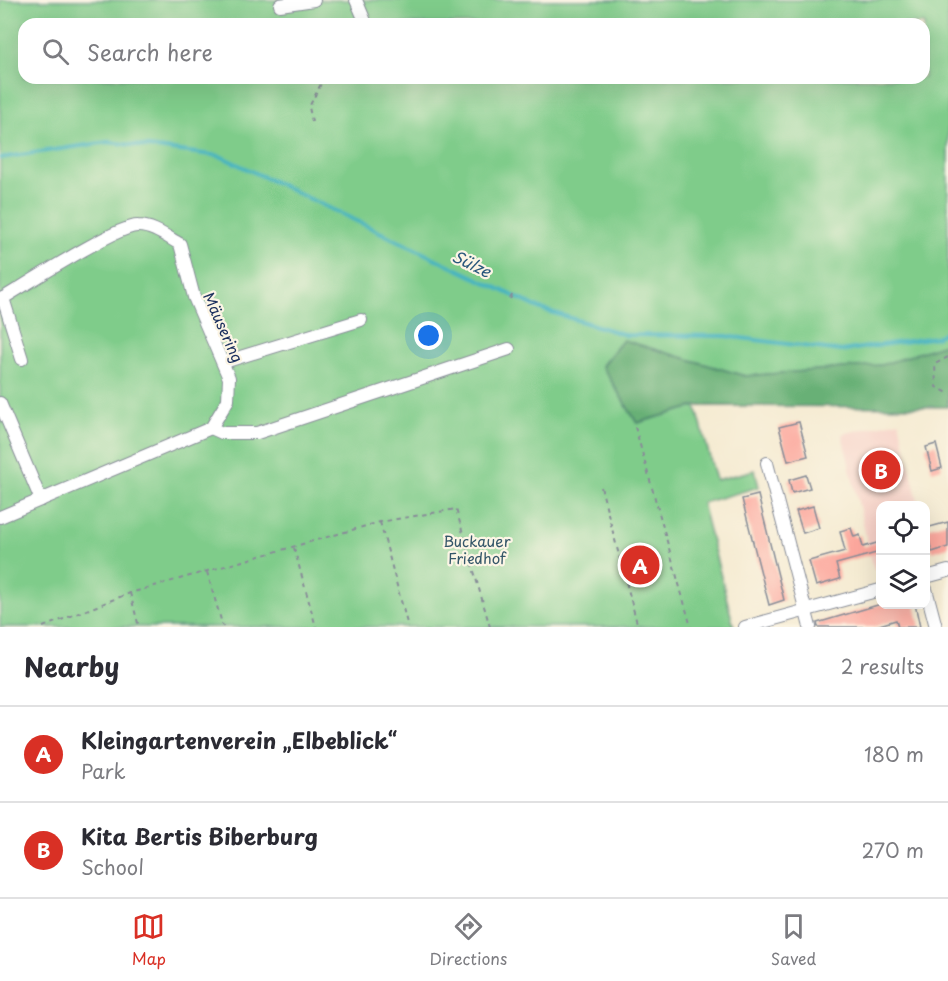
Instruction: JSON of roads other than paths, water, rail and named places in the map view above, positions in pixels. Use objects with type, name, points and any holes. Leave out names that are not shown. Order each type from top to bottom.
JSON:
[{"type":"street","points":[[280,5],[314,0]]},
{"type":"street","points":[[356,0],[364,18]]},
{"type":"street","name":"Mäusering","points":[[2,299],[113,234],[137,225],[159,231],[180,244],[194,297],[229,378],[228,400],[211,428]]},
{"type":"street","points":[[2,299],[22,358]]},
{"type":"street","points":[[224,362],[361,320]]},
{"type":"street","points":[[0,517],[211,428],[222,433],[257,433],[510,349]]},
{"type":"street","points":[[0,403],[41,500]]},
{"type":"street","points":[[767,463],[810,627]]},
{"type":"street","points":[[930,576],[948,571]]},
{"type":"street","points":[[745,627],[876,591]]},
{"type":"street","points":[[930,604],[936,627]]},
{"type":"waterway","name":"Sülze","points":[[0,158],[108,142],[220,156],[541,309],[626,335],[726,336],[841,351],[936,337],[948,331]]},
{"type":"place","name":"Kita Bertis Biberburg","points":[[881,470]]},
{"type":"place","name":"Kleingartenverein „Elbeblick“","points":[[640,565]]},
{"type":"park label","name":"Buckauer Friedhof","points":[[477,548]]}]
